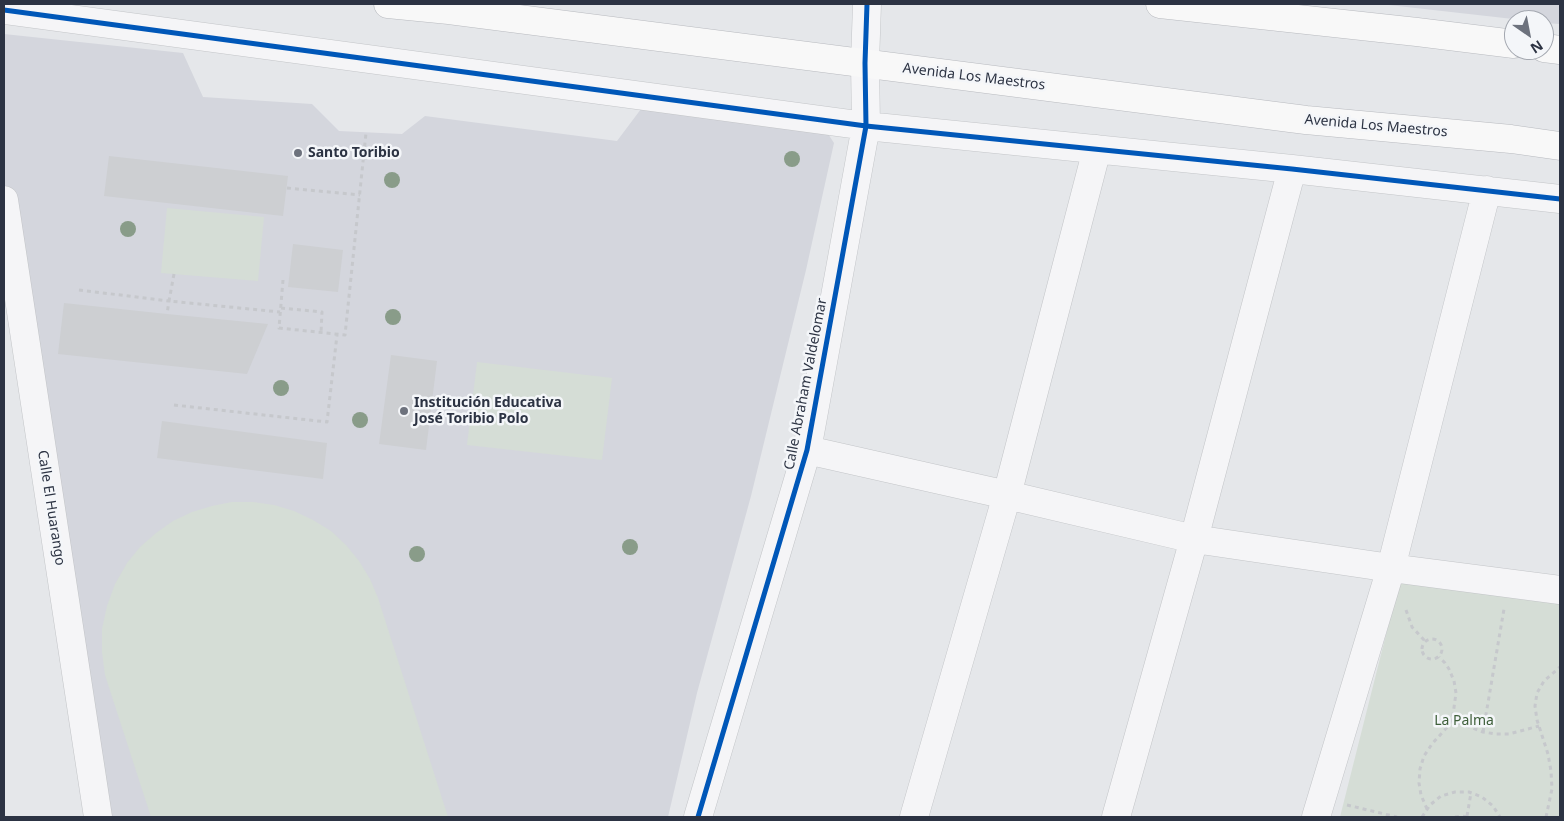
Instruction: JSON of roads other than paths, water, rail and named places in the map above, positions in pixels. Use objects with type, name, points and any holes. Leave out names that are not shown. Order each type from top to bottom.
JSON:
[{"type":"highway","name":"Avenida Los Maestros","points":[[388,4],[449,10],[1306,120],[1511,139],[1560,146]]},
{"type":"highway","points":[[1160,4],[1504,43]]},
{"type":"street","name":"Calle Abraham Valdelomar","points":[[698,817],[807,450],[866,126],[865,63],[867,4]]},
{"type":"street","points":[[4,10],[866,126],[1292,169],[1560,199]]},
{"type":"street","points":[[914,817],[1007,495],[1097,149]]},
{"type":"street","points":[[1116,817],[1194,538],[1292,169]]},
{"type":"street","points":[[1316,817],[1391,568],[1487,190]]},
{"type":"street","name":"Calle El Huarango","points":[[4,200],[98,817]]},
{"type":"street","points":[[807,450],[1194,538],[1391,568],[1560,590]]},
{"type":"place","name":"Santo Toribio","points":[[298,153]]},
{"type":"place","name":"Institución Educativa José Toribio Polo","points":[[404,411]]},
{"type":"park label","name":"La Palma","points":[[1464,721]]}]
